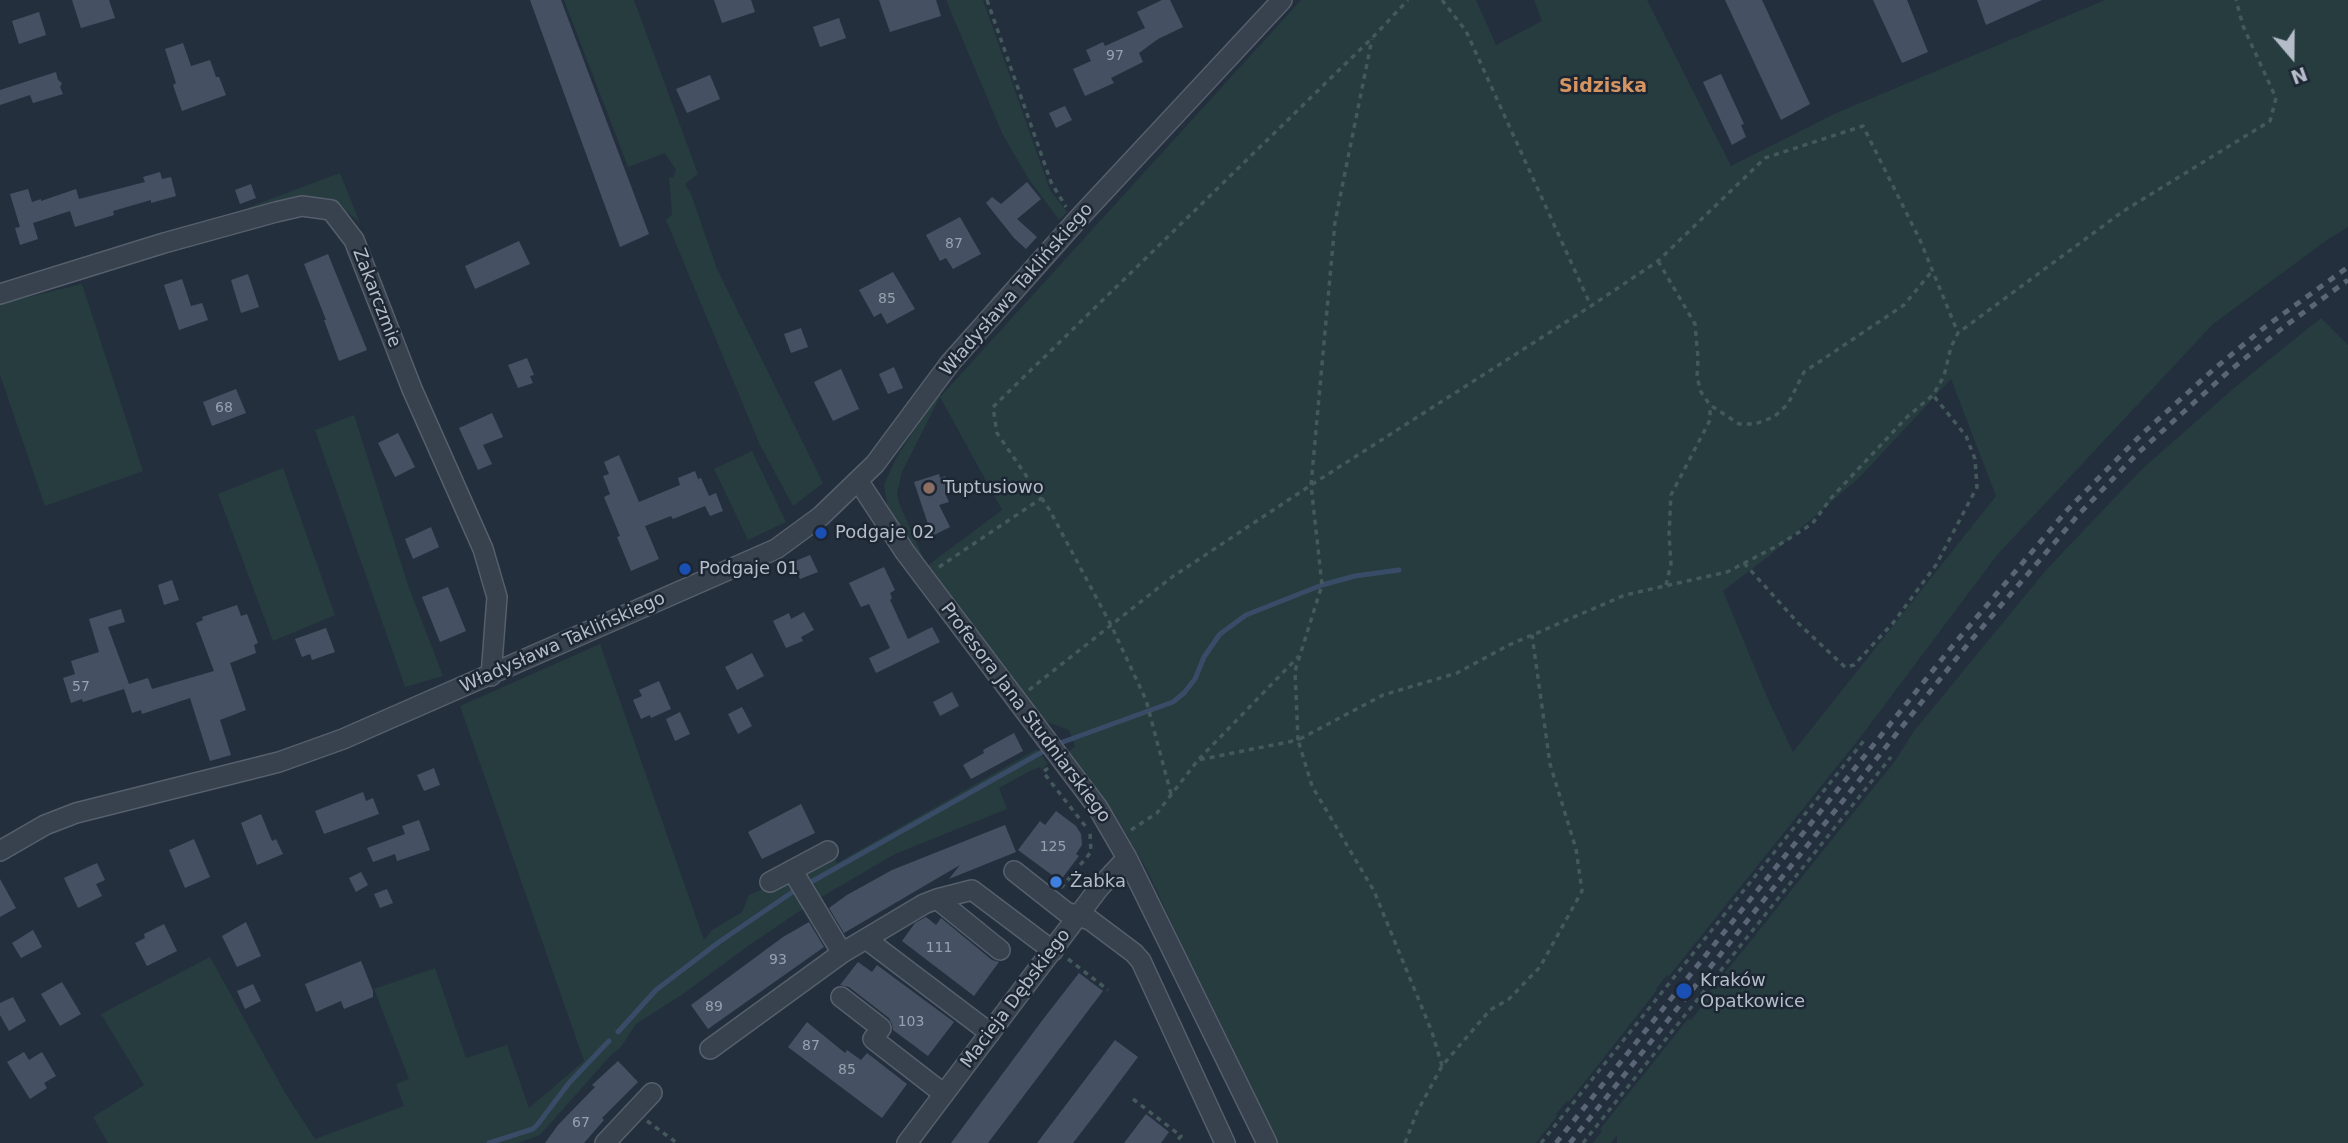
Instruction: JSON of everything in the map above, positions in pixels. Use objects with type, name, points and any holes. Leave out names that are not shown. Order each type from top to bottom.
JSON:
[{"type":"street","name":"Władysława Taklińskiego","points":[[0,850],[45,825],[76,813],[267,765],[343,739],[776,549],[821,516],[859,482],[891,445],[950,363],[1078,219],[1282,0]]},
{"type":"street","name":"Zakarczmie","points":[[0,294],[175,240],[289,209],[302,206],[331,210],[354,240],[412,389],[483,549],[496,597],[491,676]]},
{"type":"street","name":"Profesora Jana Studniarskiego","points":[[859,482],[905,552],[1098,807],[1127,858],[1266,1143]]},
{"type":"street","points":[[770,882],[828,851]]},
{"type":"street","name":"Macieja Dębskiego","points":[[906,1143],[1099,888],[1127,858]]},
{"type":"street","points":[[792,870],[842,953]]},
{"type":"street","points":[[1014,871],[1066,912],[1090,920],[1135,953],[1224,1143]]},
{"type":"street","points":[[710,1049],[842,953],[924,904],[937,900],[972,890],[1053,951]]},
{"type":"street","points":[[937,900],[1000,950]]},
{"type":"street","points":[[866,939],[990,1033]]},
{"type":"street","points":[[841,997],[881,1028],[873,1039],[944,1094]]},
{"type":"street","points":[[604,1143],[652,1093]]},
{"type":"path","points":[[987,0],[1051,182],[1068,210],[1078,219]]},
{"type":"path","points":[[1171,794],[1146,699],[1111,625],[1042,498],[997,433],[993,407],[1408,0]]},
{"type":"path","points":[[1442,0],[1466,31],[1591,306]]},
{"type":"path","points":[[1198,760],[1298,740],[1383,695],[1457,673],[1532,635],[1625,595],[1727,572],[1812,524],[1841,487],[1907,417],[1933,394],[1944,376],[1951,347],[1958,333],[2122,212],[2270,121],[2276,98],[2243,26],[2236,0]]},
{"type":"path","points":[[1373,37],[1335,222],[1311,485],[1322,585],[1295,671],[1298,740],[1312,786],[1374,891],[1432,1032],[1443,1066]]},
{"type":"path","points":[[1016,700],[1172,577],[1658,261],[1765,158],[1863,126],[1933,270],[1958,333]]},
{"type":"path","points":[[1658,261],[1695,324],[1697,377],[1701,392],[1710,405],[1739,424],[1755,424],[1774,417],[1788,404],[1804,372],[1904,305],[1933,270]]},
{"type":"path","points":[[1744,564],[1799,624],[1845,667],[1854,665],[1893,623],[1936,565],[1977,487],[1975,459],[1966,436],[1933,394]]},
{"type":"path","points":[[1665,586],[1671,564],[1671,495],[1710,420],[1710,405]]},
{"type":"path","points":[[924,577],[1042,498]]},
{"type":"path","points":[[1405,1143],[1417,1112],[1443,1066],[1490,1010],[1509,999],[1540,967],[1582,891],[1576,849],[1550,764],[1532,635]]},
{"type":"path","points":[[1116,838],[1157,813],[1198,760],[1300,654]]},
{"type":"path","points":[[1541,1143],[1866,738]]},
{"type":"path","points":[[1583,1143],[1891,757]]},
{"type":"path","points":[[1050,766],[1043,772],[1091,833],[1091,852],[1051,900]]},
{"type":"path","points":[[1133,1099],[1181,1136],[1175,1143]]},
{"type":"path","points":[[634,1111],[677,1143]]},
{"type":"path","points":[[1408,1135],[1411,1143]]},
{"type":"green space","points":[[564,0],[634,0],[698,174],[685,184],[717,269],[823,483],[793,506],[760,445],[666,220],[672,215],[669,177],[673,178],[676,170],[665,153],[628,167]]},
{"type":"green space","points":[[946,0],[983,0],[1050,190],[1067,212],[1059,220],[1028,178],[1002,133]]},
{"type":"green space","points":[[1301,0],[1476,0],[1496,45],[1542,21],[1534,0],[1647,0],[1731,166],[1834,114],[2105,0],[2348,0],[2348,227],[2213,324],[1997,555],[1862,735],[1669,976],[1667,975],[1536,1143],[1278,1143],[1266,1125],[1147,870],[1115,814],[1067,753],[1075,746],[1069,730],[1041,720],[927,567],[888,510],[884,485],[896,458],[939,392],[941,396]],"holes":[[[1951,379],[1996,496],[1793,752],[1723,591],[1769,556],[1860,477]],[[940,397],[1002,510],[927,566],[897,493],[902,472]]]},
{"type":"green space","points":[[340,173],[360,223],[335,202],[298,200],[244,209]]},
{"type":"green space","points":[[82,284],[143,471],[45,506],[0,375],[0,304]]},
{"type":"green space","points":[[2321,318],[2348,345],[2348,1143],[1617,1143],[1617,1135],[1611,1143],[1593,1143],[1602,1131],[1600,1129],[1688,1019],[1691,1020],[1702,1006],[1700,1004],[1895,761],[1914,731],[2047,569],[2142,469],[2240,383]]},
{"type":"green space","points":[[354,415],[408,585],[443,676],[405,687],[315,430]]},
{"type":"green space","points":[[752,451],[786,522],[748,540],[714,469]]},
{"type":"green space","points":[[283,468],[335,615],[273,641],[218,494]]},
{"type":"green space","points":[[600,644],[704,940],[712,930],[742,912],[749,895],[790,878],[807,906],[636,1024],[621,1047],[540,1135],[518,1143],[108,1143],[93,1117],[144,1085],[101,1014],[210,957],[284,1091],[315,1139],[404,1106],[396,1084],[409,1079],[374,989],[435,968],[466,1058],[507,1045],[529,1108],[584,1061],[460,706]]},
{"type":"green space","points":[[1037,749],[1048,764],[1041,770],[1040,767],[1030,771],[999,788],[1007,809],[895,854],[818,899],[801,871],[830,854],[837,863]]},
{"type":"building","points":[[72,0],[109,0],[115,18],[81,28]]},
{"type":"building","points":[[530,0],[561,0],[649,234],[620,247]]},
{"type":"building","points":[[714,0],[751,0],[755,12],[722,23]]},
{"type":"building","points":[[879,0],[936,0],[941,16],[890,32]]},
{"type":"building","points":[[1162,0],[1170,0],[1183,27],[1158,39],[1139,53],[1143,62],[1111,78],[1114,83],[1085,96],[1073,69],[1091,61],[1086,50],[1103,42],[1105,46],[1145,28],[1137,12]]},
{"type":"building","points":[[1725,0],[1762,0],[1810,104],[1781,120]]},
{"type":"building","points":[[1873,0],[1907,0],[1928,52],[1902,63]]},
{"type":"building","points":[[1977,0],[2042,0],[1986,25]]},
{"type":"building","points":[[39,12],[46,35],[19,44],[12,21]]},
{"type":"building","points":[[839,18],[846,38],[820,47],[813,27]]},
{"type":"building","points":[[183,43],[191,66],[210,60],[226,95],[182,111],[165,49]]},
{"type":"building","points":[[56,72],[62,83],[60,87],[63,94],[33,103],[30,95],[0,105],[0,90]]},
{"type":"building","points":[[1721,74],[1744,124],[1741,125],[1746,137],[1732,145],[1703,82]]},
{"type":"building","points":[[710,75],[720,99],[687,113],[676,89]]},
{"type":"building","points":[[1065,106],[1072,120],[1056,128],[1049,113]]},
{"type":"building","points":[[160,172],[162,179],[171,177],[176,196],[113,211],[114,215],[75,227],[70,211],[33,223],[38,239],[20,245],[15,228],[20,227],[10,194],[28,189],[32,202],[76,189],[79,199],[145,182],[143,177]]},
{"type":"building","points":[[1027,182],[1041,199],[1017,219],[1037,237],[1026,249],[986,203],[992,197],[1001,204]]},
{"type":"building","points":[[251,184],[256,198],[240,204],[235,190]]},
{"type":"building","points":[[960,217],[981,254],[953,269],[946,258],[940,261],[926,235]]},
{"type":"building","points":[[519,241],[530,264],[475,289],[465,266]]},
{"type":"building","points":[[328,254],[367,350],[339,361],[304,264]]},
{"type":"building","points":[[893,272],[915,309],[887,324],[881,313],[874,317],[859,290]]},
{"type":"building","points":[[248,274],[259,307],[241,313],[231,280]]},
{"type":"building","points":[[182,279],[191,306],[202,303],[208,320],[179,330],[164,285]]},
{"type":"building","points":[[801,328],[808,347],[791,353],[784,334]]},
{"type":"building","points":[[527,358],[534,375],[530,376],[533,383],[518,388],[508,365]]},
{"type":"building","points":[[894,367],[903,388],[888,394],[879,374]]},
{"type":"building","points":[[841,369],[859,409],[833,421],[814,382]]},
{"type":"building","points":[[236,389],[246,413],[212,426],[203,402]]},
{"type":"building","points":[[492,413],[503,437],[483,445],[492,464],[478,470],[459,428]]},
{"type":"building","points":[[398,433],[415,467],[395,477],[378,443]]},
{"type":"building","points":[[619,455],[639,502],[680,485],[678,478],[695,471],[709,496],[716,493],[723,511],[710,516],[705,506],[673,519],[671,516],[645,526],[659,559],[631,571],[604,497],[610,494],[603,476],[609,474],[604,462]]},
{"type":"building","points":[[939,474],[940,478],[945,476],[950,491],[945,493],[949,502],[939,505],[950,527],[932,536],[914,482]]},
{"type":"building","points":[[431,527],[439,547],[413,559],[405,539]]},
{"type":"building","points":[[810,555],[818,572],[800,579],[793,562]]},
{"type":"building","points":[[884,567],[895,590],[890,593],[890,600],[908,639],[932,627],[940,642],[876,673],[869,658],[890,648],[869,604],[861,607],[849,583]]},
{"type":"building","points":[[172,580],[179,600],[164,605],[158,585]]},
{"type":"building","points":[[448,587],[466,631],[440,642],[422,597]]},
{"type":"building","points":[[237,605],[241,616],[247,614],[258,643],[254,645],[256,653],[230,663],[246,710],[220,720],[231,755],[210,761],[190,698],[142,714],[141,710],[132,713],[124,689],[71,703],[63,678],[75,674],[71,661],[99,652],[89,619],[121,609],[125,622],[108,627],[129,684],[148,678],[152,689],[214,671],[196,623],[203,620],[202,617]]},
{"type":"building","points":[[804,612],[814,630],[801,637],[803,641],[786,648],[773,621],[789,613],[791,619]]},
{"type":"building","points":[[326,628],[335,652],[312,660],[310,654],[302,657],[295,639]]},
{"type":"building","points":[[752,653],[764,676],[737,690],[725,667]]},
{"type":"building","points":[[659,681],[671,709],[651,718],[650,715],[641,719],[633,700],[642,696],[639,690]]},
{"type":"building","points":[[952,692],[959,706],[940,716],[933,702]]},
{"type":"building","points":[[742,707],[752,726],[738,734],[728,714]]},
{"type":"building","points":[[680,712],[690,734],[675,741],[666,719]]},
{"type":"building","points":[[1014,733],[1023,751],[971,779],[963,765]]},
{"type":"building","points":[[434,768],[440,785],[424,791],[417,775]]},
{"type":"building","points":[[363,792],[366,801],[373,798],[379,814],[324,834],[315,811]]},
{"type":"building","points":[[801,804],[815,833],[762,859],[748,832]]},
{"type":"building","points":[[1056,811],[1076,826],[1081,834],[1082,845],[1076,854],[1079,856],[1060,881],[1018,850],[1040,821],[1045,825]]},
{"type":"building","points":[[261,814],[272,841],[276,839],[283,854],[257,865],[241,823]]},
{"type":"building","points":[[419,820],[430,850],[397,861],[395,854],[373,862],[367,848],[405,834],[402,826]]},
{"type":"building","points":[[1005,825],[1016,852],[949,879],[960,865],[844,933],[829,908],[892,870]]},
{"type":"building","points":[[194,839],[210,877],[185,888],[169,850]]},
{"type":"building","points":[[97,863],[105,880],[96,884],[102,896],[78,908],[64,878]]},
{"type":"building","points":[[361,872],[368,885],[356,892],[349,878]]},
{"type":"building","points":[[0,879],[16,908],[0,917]]},
{"type":"building","points":[[387,889],[393,903],[380,908],[374,894]]},
{"type":"building","points":[[926,917],[936,925],[941,918],[992,960],[999,962],[974,996],[902,941],[915,923]]},
{"type":"building","points":[[246,922],[261,956],[237,967],[222,936]]},
{"type":"building","points":[[809,922],[824,947],[708,1029],[691,1005],[783,937]]},
{"type":"building","points":[[164,924],[177,951],[147,966],[135,943],[145,938],[144,934]]},
{"type":"building","points":[[33,930],[42,947],[21,958],[12,943]]},
{"type":"building","points":[[361,961],[373,997],[344,1009],[341,1001],[316,1012],[305,984]]},
{"type":"building","points":[[858,962],[872,972],[877,965],[954,1022],[928,1056],[893,1030],[889,1018],[849,987],[840,985]]},
{"type":"building","points":[[1079,973],[1103,991],[988,1143],[951,1143],[1041,1022]]},
{"type":"building","points":[[62,982],[81,1014],[60,1026],[41,994]]},
{"type":"building","points":[[253,984],[261,1001],[245,1009],[237,991]]},
{"type":"building","points":[[13,997],[26,1021],[9,1031],[0,1015],[0,1003]]},
{"type":"building","points":[[807,1022],[845,1053],[847,1050],[861,1060],[867,1053],[907,1084],[882,1118],[788,1047]]},
{"type":"building","points":[[1115,1040],[1138,1057],[1100,1108],[1073,1143],[1037,1143]]},
{"type":"building","points":[[24,1052],[29,1060],[42,1052],[56,1076],[44,1083],[47,1088],[30,1099],[7,1062]]},
{"type":"building","points":[[618,1061],[638,1082],[602,1118],[604,1120],[584,1143],[545,1143],[558,1125],[595,1087],[592,1085]]},
{"type":"building","points":[[1146,1114],[1169,1132],[1161,1143],[1124,1143]]},
{"type":"waterway","points":[[1060,743],[1173,702],[1195,679],[1204,657],[1220,634],[1246,615],[1322,585],[1355,576],[1399,570]]},
{"type":"waterway","points":[[811,882],[1044,751]]},
{"type":"waterway","points":[[618,1032],[656,990],[719,942],[794,891]]},
{"type":"waterway","points":[[489,1143],[533,1129],[569,1083],[609,1041]]},
{"type":"railway","points":[[1556,1143],[1950,649],[2068,509],[2143,433],[2214,369],[2265,327],[2348,267]]},
{"type":"railway","points":[[1570,1143],[1968,644],[2079,514],[2138,453],[2228,372],[2348,280]]},
{"type":"place","name":"Tuptusiowo","points":[[929,488]]},
{"type":"place","name":"Podgaje 02","points":[[821,533]]},
{"type":"place","name":"Podgaje 01","points":[[685,569]]},
{"type":"place","name":"Żabka","points":[[1056,882]]},
{"type":"place","name":"Kraków Opatkowice","points":[[1684,991]]},
{"type":"district","name":"Sidziska","points":[[1603,87]]}]
